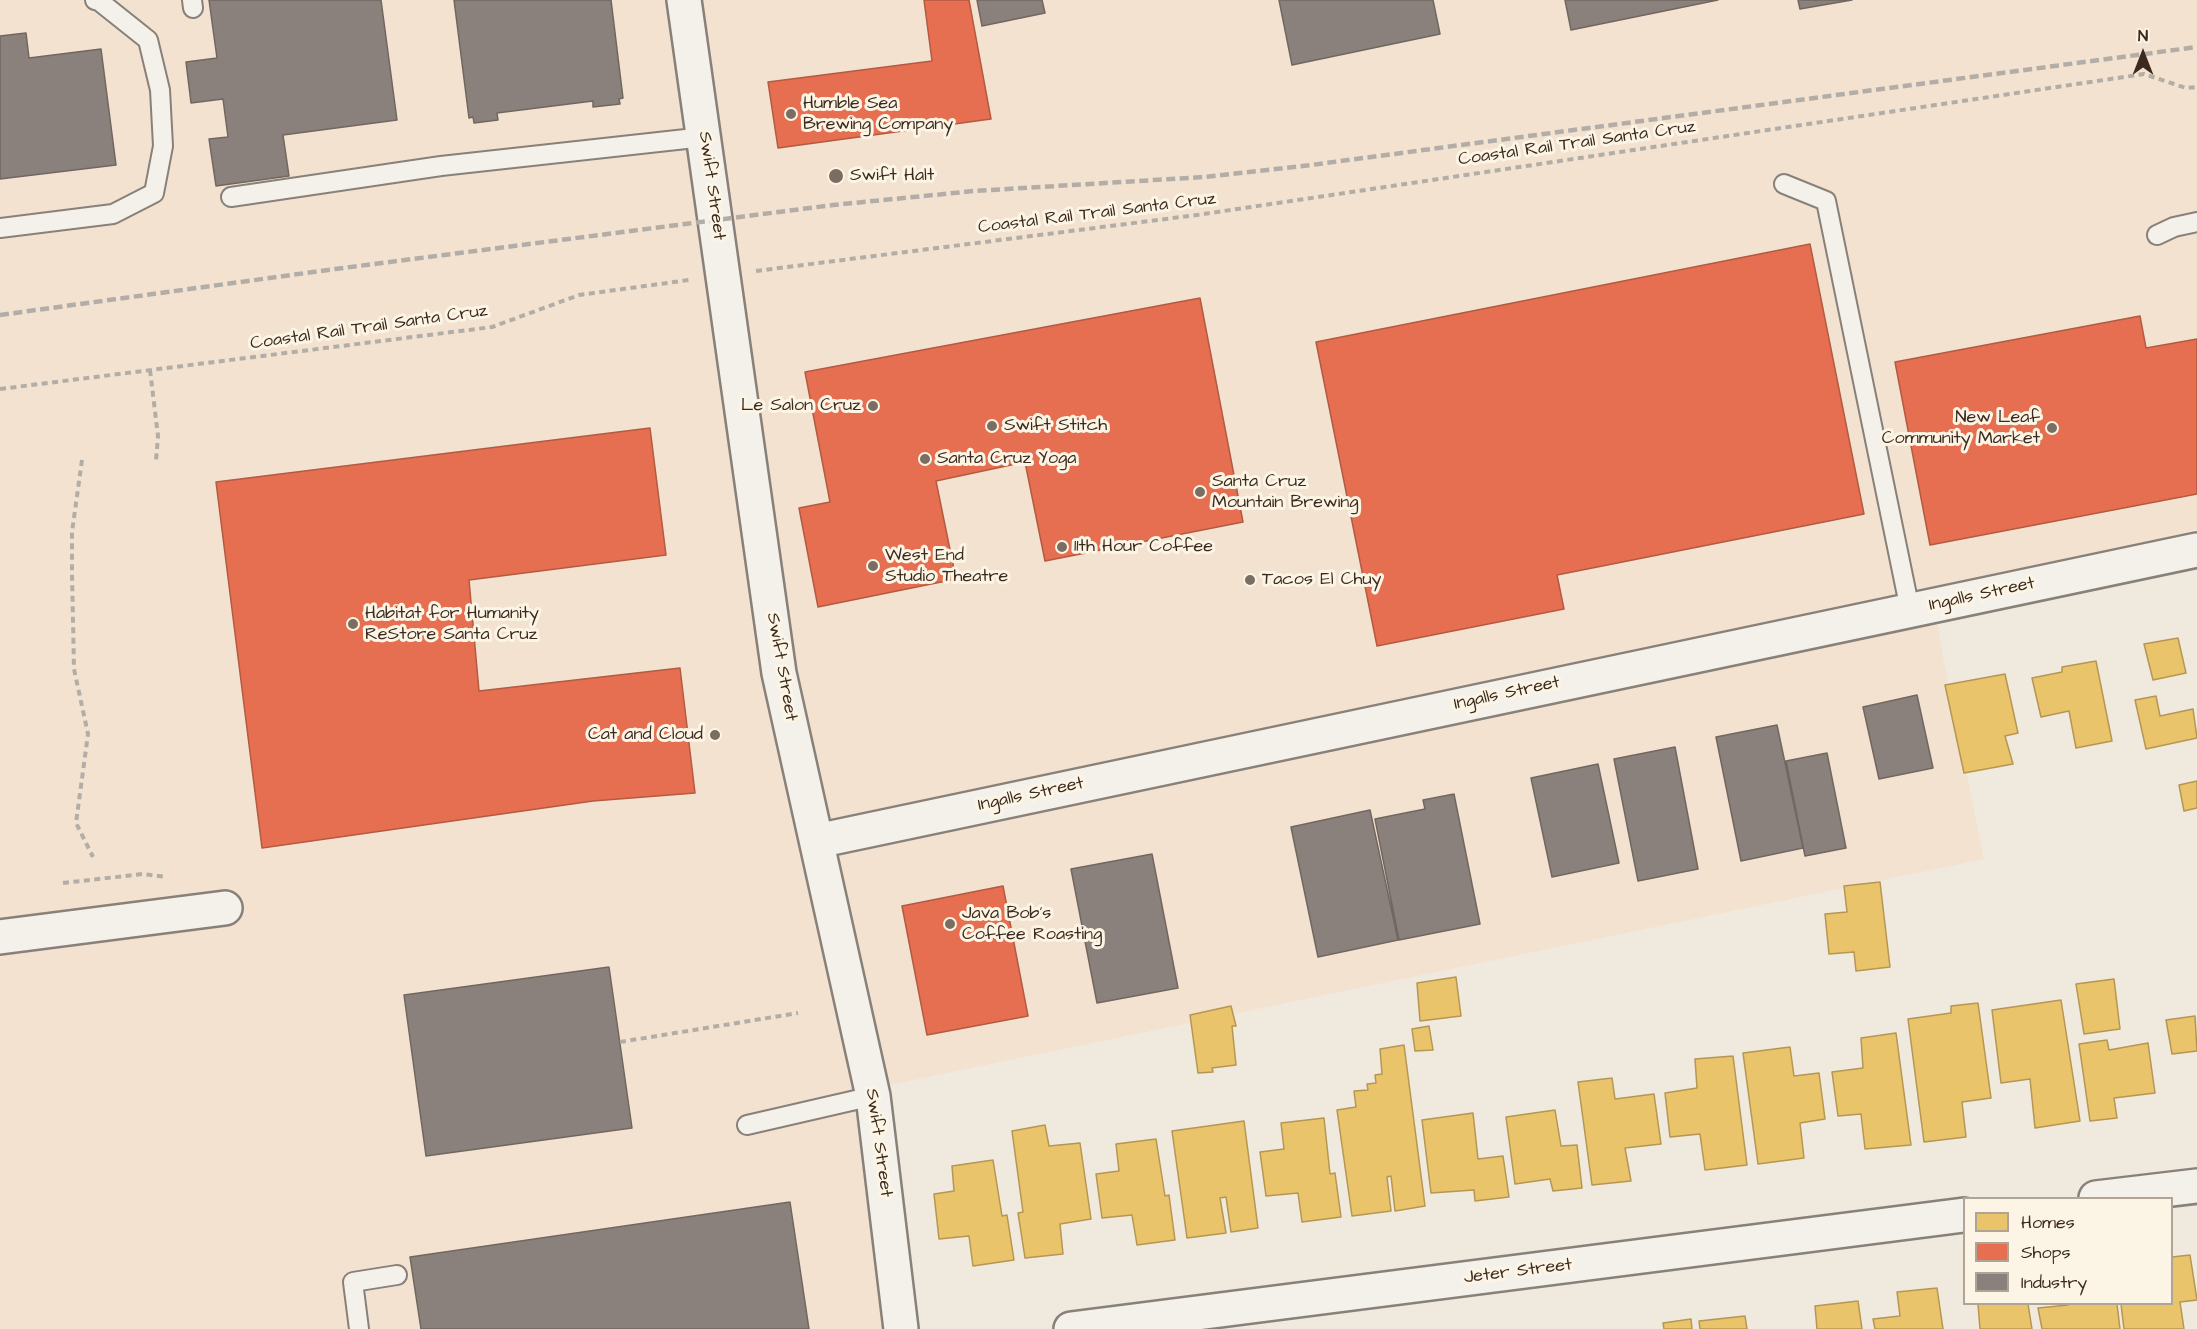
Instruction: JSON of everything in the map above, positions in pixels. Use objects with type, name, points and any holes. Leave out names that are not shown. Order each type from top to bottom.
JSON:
[{"type":"street","name":"Swift Street","points":[[684,0],[779,673],[873,1096],[901,1329]]},
{"type":"street","name":"Ingalls Street","points":[[817,841],[2197,550]]},
{"type":"street","points":[[0,937],[225,908]]},
{"type":"street","points":[[2104,1197],[2197,1186]]},
{"type":"street","name":"Jeter Street","points":[[1071,1329],[1963,1215]]},
{"type":"lane","points":[[0,228],[113,214],[154,193],[163,146],[160,90],[148,40],[95,0]]},
{"type":"lane","points":[[231,197],[441,166],[704,137]]},
{"type":"lane","points":[[1784,184],[1826,201],[1910,610]]},
{"type":"lane","points":[[2157,235],[2174,227],[2197,222]]},
{"type":"lane","points":[[747,1125],[873,1096]]},
{"type":"lane","points":[[359,1329],[353,1282],[397,1275]]},
{"type":"path","name":"Coastal Rail Trail Santa Cruz","points":[[0,389],[492,327],[579,295],[1209,213],[2144,74],[2186,88],[2197,87]]},
{"type":"path","points":[[150,370],[158,436],[156,461]]},
{"type":"path","points":[[82,460],[72,532],[72,583],[74,669],[88,734],[76,823],[93,857]]},
{"type":"path","points":[[620,1042],[798,1013]]},
{"type":"shaded area","points":[[0,0],[2197,0],[2197,529],[1934,605],[1984,859],[864,1090],[895,1329],[0,1329]]},
{"type":"building: Homes","points":[[2178,638],[2186,673],[2153,680],[2144,644]]},
{"type":"building: Homes","points":[[2096,661],[2112,741],[2076,748],[2069,711],[2041,717],[2032,678],[2062,672],[2062,667]]},
{"type":"building: Homes","points":[[2005,674],[2018,733],[2005,736],[2013,764],[1964,773],[1945,685]]},
{"type":"building: Homes","points":[[2156,696],[2160,716],[2193,709],[2197,738],[2146,749],[2135,700]]},
{"type":"building: Homes","points":[[2197,781],[2197,808],[2184,811],[2179,785]]},
{"type":"building: Homes","points":[[1880,882],[1890,967],[1856,971],[1854,952],[1829,954],[1825,914],[1847,912],[1844,886]]},
{"type":"building: Homes","points":[[1456,977],[1461,1016],[1420,1021],[1417,983]]},
{"type":"building: Homes","points":[[2114,979],[2120,1029],[2084,1034],[2076,984]]},
{"type":"building: Homes","points":[[2061,1000],[2080,1121],[2035,1128],[2030,1079],[2001,1083],[1992,1010]]},
{"type":"building: Homes","points":[[1978,1003],[1991,1098],[1962,1102],[1966,1137],[1924,1142],[1908,1019],[1951,1013],[1951,1006]]},
{"type":"building: Homes","points":[[1231,1006],[1236,1026],[1232,1026],[1236,1065],[1212,1068],[1213,1072],[1198,1073],[1190,1015]]},
{"type":"building: Homes","points":[[2195,1016],[2197,1051],[2172,1054],[2166,1020]]},
{"type":"building: Homes","points":[[1429,1026],[1433,1050],[1415,1051],[1412,1029]]},
{"type":"building: Homes","points":[[1896,1033],[1911,1145],[1865,1149],[1861,1114],[1838,1116],[1832,1072],[1863,1068],[1861,1038]]},
{"type":"building: Homes","points":[[2107,1040],[2109,1050],[2148,1043],[2155,1093],[2114,1098],[2117,1118],[2090,1121],[2079,1044]]},
{"type":"building: Homes","points":[[1404,1045],[1425,1206],[1395,1211],[1391,1176],[1387,1177],[1391,1211],[1352,1216],[1337,1110],[1356,1107],[1354,1091],[1368,1090],[1367,1084],[1376,1083],[1375,1075],[1382,1074],[1380,1049]]},
{"type":"building: Homes","points":[[1790,1047],[1794,1076],[1819,1073],[1825,1119],[1800,1123],[1804,1158],[1758,1164],[1743,1053]]},
{"type":"building: Homes","points":[[1733,1056],[1747,1165],[1705,1170],[1700,1134],[1670,1137],[1665,1093],[1697,1088],[1695,1059]]},
{"type":"building: Homes","points":[[1612,1078],[1615,1099],[1654,1094],[1661,1144],[1625,1148],[1631,1181],[1592,1185],[1578,1082]]},
{"type":"building: Homes","points":[[1555,1110],[1561,1146],[1577,1145],[1582,1188],[1553,1191],[1550,1179],[1515,1184],[1506,1117]]},
{"type":"building: Homes","points":[[1473,1113],[1478,1159],[1503,1156],[1509,1197],[1475,1201],[1474,1190],[1431,1193],[1422,1120]]},
{"type":"building: Homes","points":[[1324,1118],[1330,1174],[1335,1173],[1341,1217],[1302,1222],[1298,1193],[1266,1196],[1260,1152],[1284,1149],[1281,1123]]},
{"type":"building: Homes","points":[[1244,1121],[1258,1228],[1231,1232],[1226,1197],[1220,1198],[1226,1233],[1187,1238],[1172,1131]]},
{"type":"building: Homes","points":[[1045,1125],[1049,1146],[1080,1143],[1091,1219],[1060,1224],[1063,1254],[1025,1258],[1018,1213],[1023,1212],[1012,1131]]},
{"type":"building: Homes","points":[[1156,1139],[1165,1196],[1169,1195],[1175,1240],[1137,1245],[1132,1215],[1102,1218],[1096,1174],[1119,1171],[1116,1144]]},
{"type":"building: Homes","points":[[993,1160],[1002,1216],[1007,1215],[1014,1260],[973,1266],[969,1236],[939,1239],[934,1194],[954,1191],[952,1166]]},
{"type":"building: Homes","points":[[2190,1255],[2197,1300],[2180,1302],[2184,1329],[2124,1329],[2121,1305],[2173,1305],[2173,1257]]},
{"type":"building: Homes","points":[[1937,1288],[1943,1329],[1875,1329],[1873,1319],[1900,1316],[1897,1292]]},
{"type":"building: Homes","points":[[1858,1301],[1862,1329],[1817,1329],[1815,1306]]},
{"type":"building: Homes","points":[[1978,1305],[2028,1305],[2032,1329],[1980,1329]]},
{"type":"building: Homes","points":[[2068,1305],[2117,1305],[2120,1329],[2042,1329],[2038,1308]]},
{"type":"building: Homes","points":[[1745,1316],[1747,1329],[1700,1329],[1699,1321]]},
{"type":"building: Homes","points":[[1691,1319],[1692,1329],[1664,1329],[1663,1323]]},
{"type":"building: Shops","points":[[924,0],[969,0],[991,119],[778,148],[768,82],[932,61]]},
{"type":"building: Shops","points":[[1810,244],[1864,514],[1557,575],[1564,609],[1377,646],[1316,342]]},
{"type":"building: Shops","points":[[1200,298],[1243,522],[1045,561],[1025,462],[936,481],[956,579],[818,607],[799,508],[830,502],[805,372]]},
{"type":"building: Shops","name":"New Leaf Community Market","points":[[2140,316],[2146,348],[2197,339],[2197,494],[1930,545],[1895,362]]},
{"type":"building: Shops","name":"Habitat for Humanity ReStore Santa Cruz","points":[[650,428],[666,555],[469,580],[479,691],[680,668],[695,793],[593,801],[262,848],[216,482]]},
{"type":"building: Shops","points":[[1003,886],[1028,1016],[927,1035],[902,906]]},
{"type":"building: Industry","points":[[209,0],[381,0],[397,120],[283,135],[289,176],[216,186],[209,139],[228,137],[223,99],[191,103],[186,62],[217,58]]},
{"type":"building: Industry","points":[[454,0],[611,0],[623,98],[619,99],[620,104],[593,107],[593,101],[497,113],[498,120],[474,123],[473,117],[469,118]]},
{"type":"building: Industry","points":[[977,0],[1042,0],[1045,13],[982,26]]},
{"type":"building: Industry","points":[[1279,0],[1433,0],[1440,34],[1292,65]]},
{"type":"building: Industry","points":[[1565,0],[1718,0],[1571,30]]},
{"type":"building: Industry","points":[[1798,0],[1852,0],[1800,9]]},
{"type":"building: Industry","points":[[26,33],[29,58],[101,49],[116,165],[0,179],[0,36]]},
{"type":"building: Industry","points":[[1917,695],[1933,768],[1879,779],[1863,707]]},
{"type":"building: Industry","points":[[1777,725],[1803,848],[1741,861],[1716,737]]},
{"type":"building: Industry","points":[[1675,747],[1698,869],[1638,881],[1614,759]]},
{"type":"building: Industry","points":[[1827,753],[1846,848],[1805,856],[1786,761]]},
{"type":"building: Industry","points":[[1598,764],[1619,863],[1552,877],[1531,778]]},
{"type":"building: Industry","points":[[1454,794],[1480,924],[1399,940],[1375,819],[1425,809],[1423,800]]},
{"type":"building: Industry","points":[[1370,810],[1398,940],[1318,957],[1291,827]]},
{"type":"building: Industry","points":[[1152,854],[1178,988],[1097,1003],[1071,869]]},
{"type":"building: Industry","points":[[609,967],[632,1128],[426,1156],[404,995]]},
{"type":"building: Industry","points":[[790,1202],[809,1329],[421,1329],[410,1257]]},
{"type":"railway","points":[[0,315],[833,205],[974,191],[1204,177],[1311,165],[2197,47]]},
{"type":"place","name":"Humble Sea Brewing Company","points":[[791,114]]},
{"type":"place","name":"Swift Halt","points":[[836,176]]},
{"type":"place","name":"Le Salon Cruz","points":[[873,406]]},
{"type":"place","name":"Swift Stitch","points":[[992,426]]},
{"type":"place","name":"New Leaf Community Market","points":[[2052,428]]},
{"type":"place","name":"Santa Cruz Yoga","points":[[925,459]]},
{"type":"place","name":"Santa Cruz Mountain Brewing","points":[[1200,492]]},
{"type":"place","name":"11th Hour Coffee","points":[[1062,547]]},
{"type":"place","name":"West End Studio Theatre","points":[[873,566]]},
{"type":"place","name":"Tacos El Chuy","points":[[1250,580]]},
{"type":"place","name":"Habitat for Humanity ReStore Santa Cruz","points":[[353,624]]},
{"type":"place","name":"Cat and Cloud","points":[[715,735]]},
{"type":"place","name":"Java Bob's Coffee Roasting","points":[[950,924]]}]
